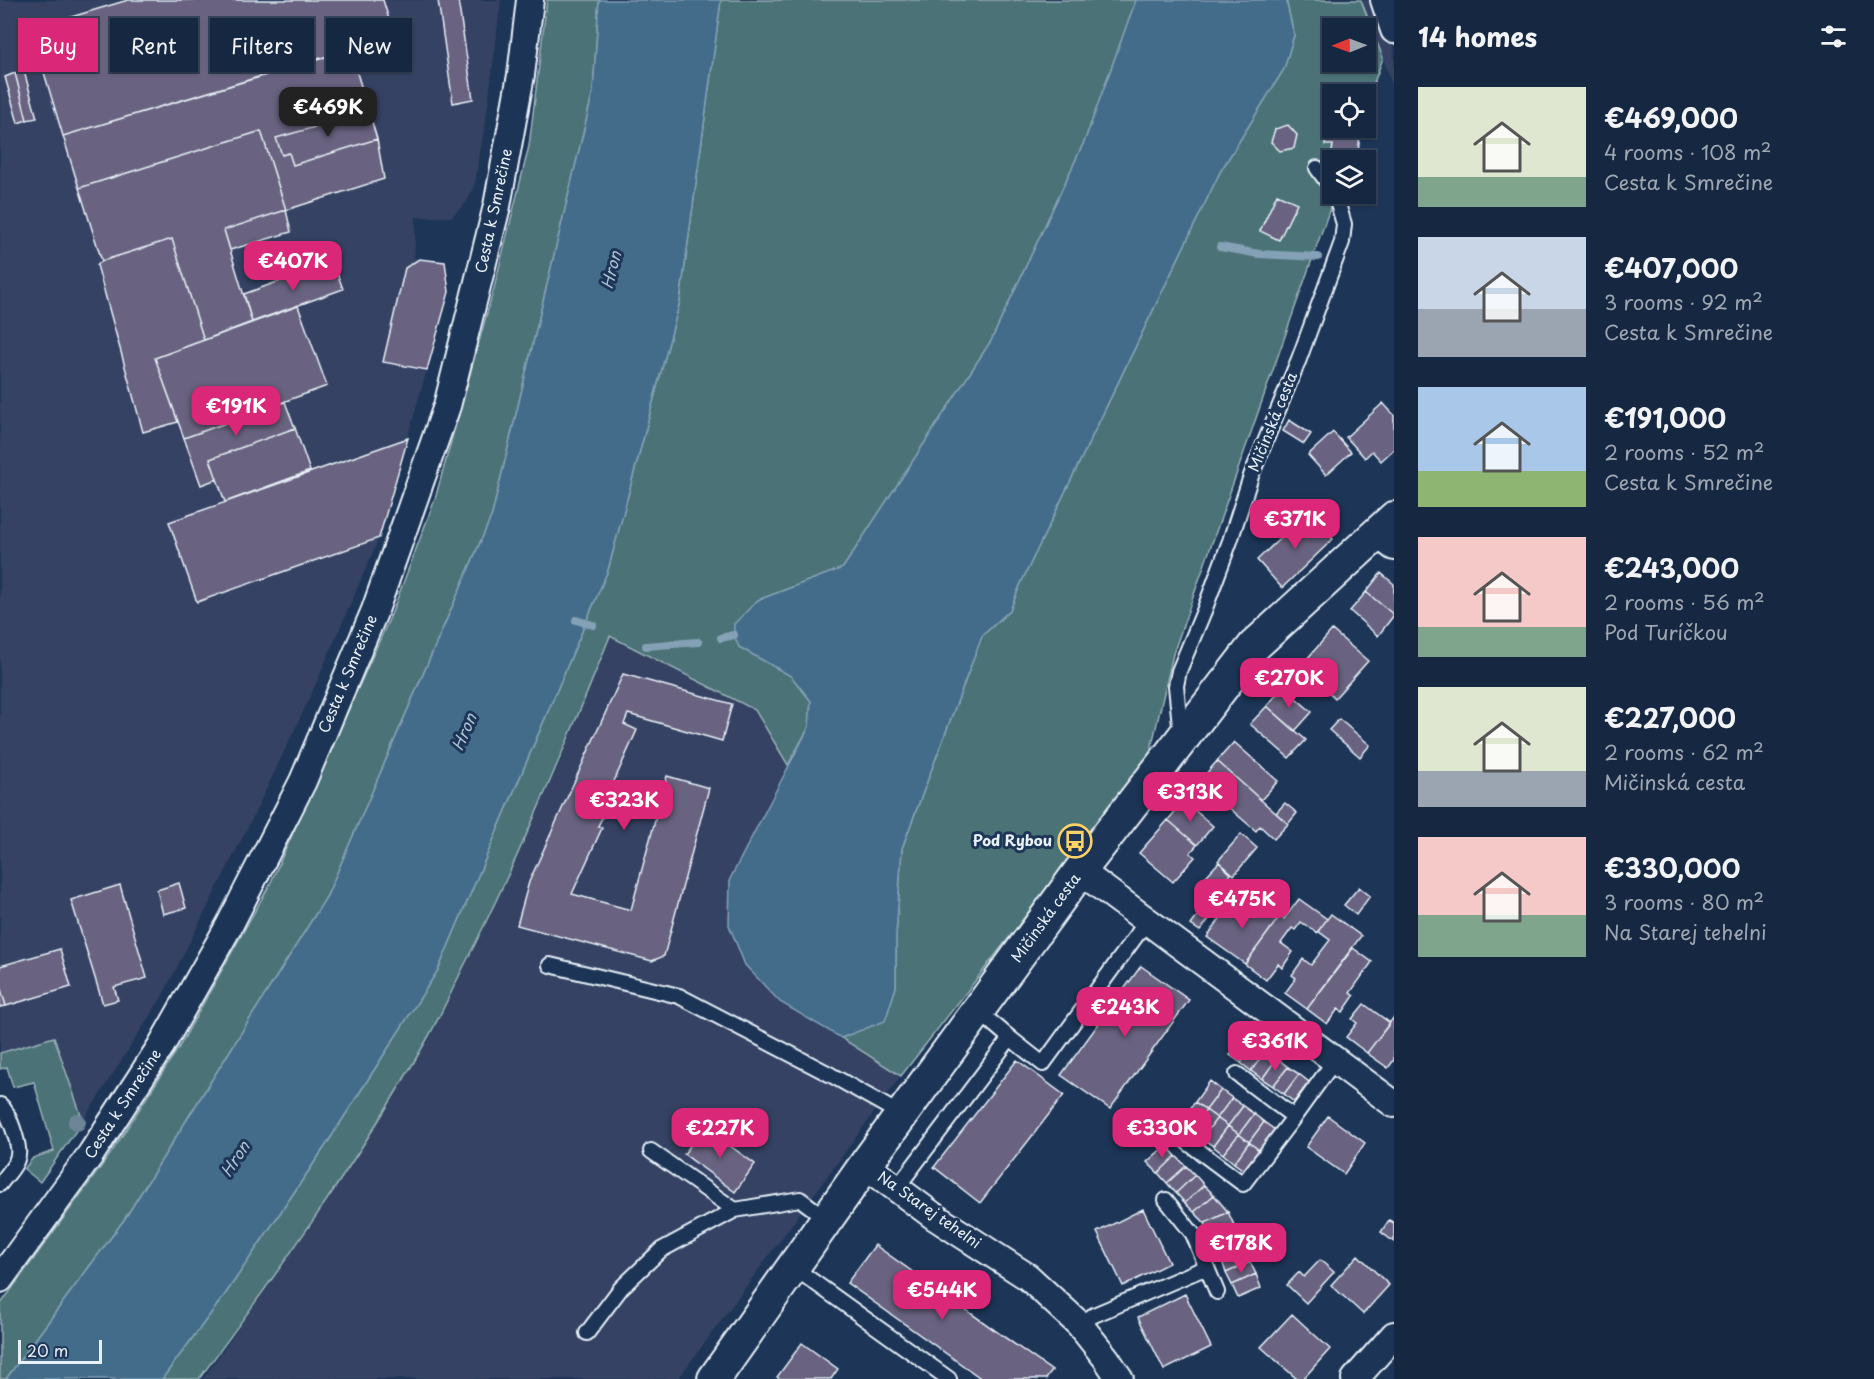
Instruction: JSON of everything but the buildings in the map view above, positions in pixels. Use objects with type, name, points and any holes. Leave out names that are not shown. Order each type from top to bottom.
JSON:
[{"type":"street","name":"Cesta k Smrečine","points":[[0,1279],[91,1155],[167,1036],[229,926],[303,781],[366,631],[447,406],[497,206],[521,75],[530,0]]},
{"type":"street","name":"Mičinská cesta","points":[[714,1379],[865,1165],[1080,871],[1254,646],[1388,533]]},
{"type":"street","points":[[1080,871],[1394,1104]]},
{"type":"street","name":"Na Starej tehelni","points":[[865,1165],[935,1217],[1028,1277],[1079,1324],[1120,1379]]},
{"type":"street","points":[[1355,1379],[1394,1335]]},
{"type":"lane","points":[[1317,168],[1322,175]]},
{"type":"lane","name":"Mičinská cesta","points":[[1182,740],[1176,686],[1179,670],[1204,611],[1251,476],[1303,349],[1342,242],[1344,224],[1338,204]]},
{"type":"lane","points":[[978,1011],[1043,1064],[1147,921]]},
{"type":"lane","points":[[550,965],[679,996],[831,1075],[902,1115]]},
{"type":"lane","points":[[896,1189],[1010,1038]]},
{"type":"lane","points":[[1187,1142],[1243,1184],[1335,1060]]},
{"type":"lane","points":[[1237,1074],[1294,1117]]},
{"type":"lane","points":[[0,1105],[7,1111],[18,1155],[0,1184]]},
{"type":"lane","points":[[651,1151],[735,1210]]},
{"type":"lane","points":[[587,1333],[621,1288],[661,1250],[735,1210],[800,1199],[827,1220]]},
{"type":"lane","points":[[1166,1200],[1193,1234],[1217,1292]]},
{"type":"lane","points":[[793,1267],[949,1379]]},
{"type":"lane","points":[[1079,1324],[1094,1315],[1207,1267]]},
{"type":"shaded area","points":[[0,0],[501,0],[488,105],[475,183],[467,202],[451,217],[416,217],[414,258],[445,262],[449,292],[379,538],[312,693],[254,815],[163,995],[83,1121],[54,1038],[0,1053]]},
{"type":"shaded area","points":[[1361,0],[1394,0],[1394,91],[1376,40],[1376,18],[1368,18]]},
{"type":"shaded area","points":[[610,636],[755,710],[788,765],[730,879],[780,1002],[901,1076],[678,1379],[203,1379],[345,1174],[427,1040],[483,929],[559,764]]},
{"type":"green space","points":[[547,0],[599,0],[593,92],[492,515],[327,896],[124,1220],[6,1379],[0,1379],[0,1305],[111,1153],[179,1047],[270,884],[391,615],[435,499],[494,288],[529,146]]},
{"type":"green space","points":[[721,0],[1136,0],[1085,140],[991,341],[843,568],[758,600],[739,647],[791,676],[811,701],[809,727],[788,765],[755,710],[610,636],[503,886],[436,1023],[400,1085],[318,1213],[199,1379],[162,1379],[226,1293],[326,1145],[438,970],[608,570],[680,301]]},
{"type":"green space","points":[[1286,0],[1361,0],[1368,18],[1322,18],[1322,72],[1376,72],[1376,40],[1383,58],[1374,84],[1322,84],[1322,138],[1355,138],[1350,150],[1322,150],[1322,204],[1331,204],[1173,654],[1149,758],[901,1076],[841,1038],[885,1020],[896,987],[896,936],[902,848],[982,636],[1010,610],[1220,172],[1284,69],[1294,35]]},
{"type":"green space","points":[[54,1037],[83,1121],[40,1182],[24,1169],[33,1158],[54,1151],[34,1082],[13,1087],[7,1067],[0,1069],[0,1053]]},
{"type":"water","name":"Hron","points":[[599,0],[721,0],[680,301],[608,570],[438,970],[326,1145],[226,1293],[162,1379],[6,1379],[124,1220],[327,896],[492,515],[593,92]]},
{"type":"water","points":[[1136,0],[1286,0],[1294,35],[1284,69],[1220,172],[1010,610],[982,636],[902,848],[896,936],[896,987],[885,1021],[841,1038],[780,1002],[745,965],[729,925],[730,879],[809,727],[811,701],[791,676],[739,647],[734,635],[734,624],[758,600],[843,568],[991,341],[1085,140]]},
{"type":"waterway","points":[[1220,247],[1259,254],[1318,257]]},
{"type":"waterway","points":[[576,620],[593,625]]},
{"type":"waterway","points":[[721,638],[734,635]]},
{"type":"waterway","points":[[646,646],[698,642]]},
{"type":"place","name":"Pod Rybou","points":[[1075,841]]}]
